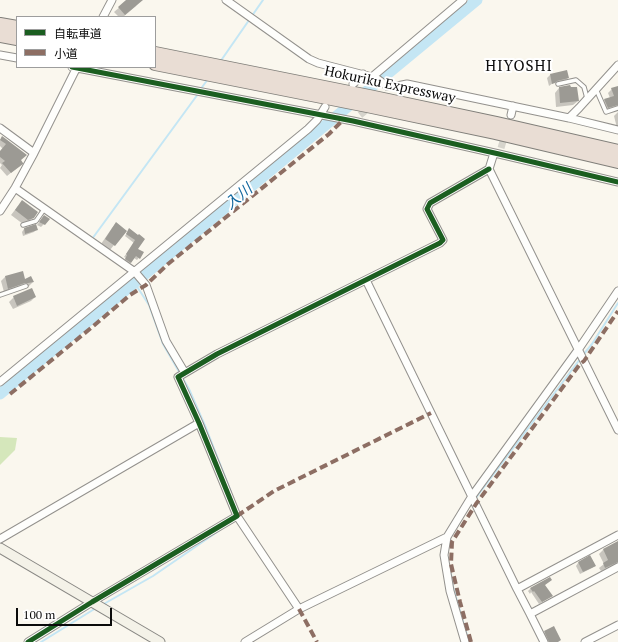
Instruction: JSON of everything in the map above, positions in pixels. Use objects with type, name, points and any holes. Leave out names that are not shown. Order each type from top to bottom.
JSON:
[{"type":"highway","points":[[0,24],[16,27]]},
{"type":"highway","points":[[0,36],[16,38]]},
{"type":"highway","name":"Hokuriku Expressway","points":[[156,53],[350,87],[367,106],[497,123],[618,151]]},
{"type":"highway","name":"Hokuriku Expressway","points":[[156,64],[495,133],[618,162]]},
{"type":"main road","points":[[0,548],[160,642]]},
{"type":"street","points":[[104,16],[112,0]]},
{"type":"street","points":[[226,0],[309,59],[318,63],[372,77],[387,86],[389,89],[407,84],[569,118],[618,130]]},
{"type":"street","points":[[372,77],[463,0]]},
{"type":"street","points":[[0,55],[16,58]]},
{"type":"street","points":[[569,118],[618,65]]},
{"type":"street","points":[[0,211],[15,188],[34,153],[75,68]]},
{"type":"street","points":[[80,68],[344,119],[498,152],[618,182]]},
{"type":"street","points":[[350,87],[363,74]]},
{"type":"street","points":[[353,121],[367,106]]},
{"type":"street","points":[[511,115],[513,106]]},
{"type":"street","points":[[0,382],[308,129],[323,115],[325,107]]},
{"type":"street","points":[[0,128],[34,153]]},
{"type":"street","points":[[299,610],[237,516],[199,423],[178,377],[217,354],[440,243],[443,240],[428,210],[430,203],[490,169],[498,152]]},
{"type":"street","points":[[490,169],[618,430]]},
{"type":"street","points":[[15,188],[135,272],[144,283],[166,341],[185,373]]},
{"type":"street","points":[[366,280],[544,642]]},
{"type":"street","points":[[465,642],[450,591],[444,555],[447,537],[472,496],[578,350],[618,291]]},
{"type":"street","points":[[0,539],[199,423]]},
{"type":"street","points":[[28,642],[92,602],[237,516]]},
{"type":"street","points":[[517,589],[618,536]]},
{"type":"street","points":[[245,642],[299,610],[447,537]]},
{"type":"street","points":[[530,614],[618,567]]},
{"type":"street","points":[[585,642],[618,626]]},
{"type":"lane","points":[[558,84],[576,80],[584,87],[587,99]]},
{"type":"lane","points":[[596,89],[606,112],[618,108]]},
{"type":"lane","points":[[23,225],[36,221],[45,208]]},
{"type":"lane","points":[[0,295],[26,286]]},
{"type":"green space","points":[[0,437],[17,438],[15,450],[0,465]]},
{"type":"building","points":[[126,0],[143,0],[125,15],[118,7]]},
{"type":"building","points":[[567,70],[569,78],[552,84],[550,74]]},
{"type":"building","points":[[570,85],[571,87],[577,87],[579,101],[560,103],[559,87]]},
{"type":"building","points":[[618,86],[618,105],[608,108],[604,99],[614,96],[611,88]]},
{"type":"building","points":[[2,136],[27,155],[21,160],[23,164],[11,173],[2,163],[5,161],[0,157],[0,151],[6,144],[0,140]]},
{"type":"building","points":[[22,200],[38,212],[34,218],[28,220],[15,210]]},
{"type":"building","points":[[44,215],[50,219],[45,225],[39,222]]},
{"type":"building","points":[[116,222],[127,231],[115,246],[105,239]]},
{"type":"building","points":[[36,224],[38,230],[25,234],[24,228]]},
{"type":"building","points":[[129,228],[145,239],[138,249],[144,252],[140,259],[136,256],[131,263],[125,259],[126,254],[135,240],[126,234]]},
{"type":"building","points":[[23,271],[25,279],[31,276],[34,282],[25,283],[8,289],[5,276]]},
{"type":"building","points":[[32,288],[36,297],[17,306],[13,296]]},
{"type":"building","points":[[618,541],[618,562],[605,568],[603,563],[608,560],[603,549]]},
{"type":"building","points":[[590,555],[596,566],[583,572],[578,562]]},
{"type":"building","points":[[550,577],[552,580],[545,585],[553,596],[542,602],[530,588]]},
{"type":"building","points":[[554,626],[561,640],[558,642],[549,642],[544,631]]},
{"type":"waterway","points":[[220,62],[263,0]]},
{"type":"waterway","name":"入川","points":[[0,394],[477,0]]},
{"type":"waterway","points":[[200,90],[208,79]]},
{"type":"waterway","points":[[92,239],[198,94]]},
{"type":"waterway","name":"入川","points":[[132,275],[136,280]]},
{"type":"waterway","points":[[134,282],[149,305],[163,344],[189,389],[231,492]]},
{"type":"waterway","points":[[583,355],[592,344],[618,303]]},
{"type":"waterway","points":[[475,499],[580,359]]},
{"type":"waterway","points":[[102,605],[153,576],[220,530]]},
{"type":"waterway","points":[[451,574],[453,587],[469,642]]},
{"type":"waterway","points":[[41,642],[96,608]]},
{"type":"tunnel","points":[[360,115],[371,106]]},
{"type":"tunnel","points":[[501,148],[511,115]]},
{"type":"marked path","points":[[10,394],[130,295],[146,285],[168,264],[329,134],[344,119]]},
{"type":"marked path","points":[[471,642],[451,564],[452,542],[476,504],[580,364],[584,361],[618,311]]},
{"type":"marked path","points":[[237,516],[274,491],[431,413]]},
{"type":"marked path","points":[[299,609],[317,642]]},
{"type":"cycle path","points":[[77,68],[353,121],[618,182]]},
{"type":"cycle path","points":[[28,642],[92,602],[237,516],[199,423],[178,377],[217,354],[440,243],[443,240],[427,209],[430,203],[489,169]]},
{"type":"district","name":"HIYOSHI","points":[[519,67]]}]
